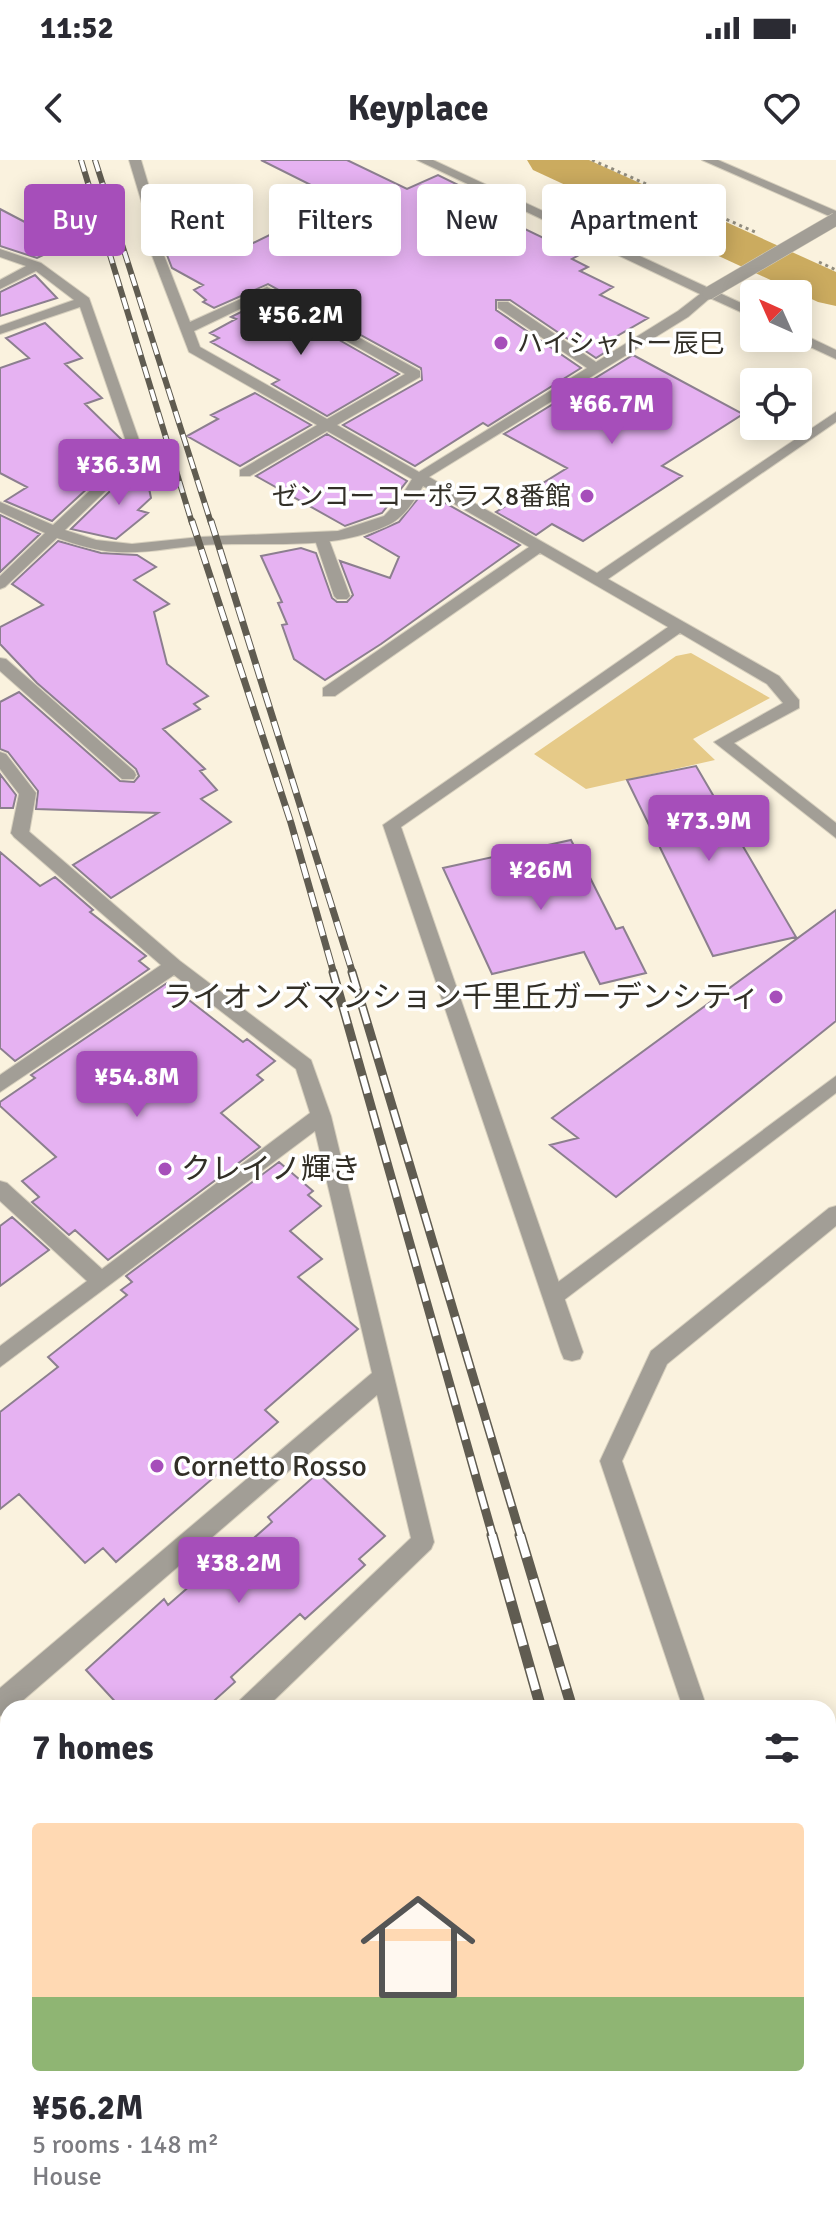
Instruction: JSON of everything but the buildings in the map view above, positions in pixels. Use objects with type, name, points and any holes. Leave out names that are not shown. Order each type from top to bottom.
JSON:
[{"type":"street","points":[[135,160],[153,220],[154,245],[194,349],[773,680],[793,704],[722,742],[836,832]]},
{"type":"street","points":[[423,160],[740,307]]},
{"type":"street","points":[[708,160],[836,217]]},
{"type":"street","points":[[0,506],[55,532],[107,547],[150,548],[199,541],[321,537],[358,531],[385,522],[407,501],[420,477],[683,314],[709,293],[836,217]]},
{"type":"street","points":[[0,253],[37,266],[84,301],[137,454],[0,584]]},
{"type":"street","points":[[0,285],[37,266]]},
{"type":"street","points":[[187,329],[267,291],[415,374],[245,473]]},
{"type":"street","points":[[0,330],[84,301]]},
{"type":"street","points":[[503,305],[596,368]]},
{"type":"street","points":[[812,343],[836,355]]},
{"type":"street","points":[[599,578],[836,416]]},
{"type":"street","points":[[321,537],[342,596]]},
{"type":"street","points":[[329,692],[540,546]]},
{"type":"street","points":[[572,1352],[392,825],[681,625]]},
{"type":"street","points":[[0,663],[128,775]]},
{"type":"street","points":[[0,758],[28,793],[20,833],[174,966],[304,1065],[321,1116],[423,1542],[257,1700]]},
{"type":"street","points":[[0,1085],[174,966]]},
{"type":"street","points":[[553,1297],[836,1083]]},
{"type":"street","points":[[0,1358],[321,1116]]},
{"type":"street","points":[[0,1189],[100,1280]]},
{"type":"street","points":[[692,1700],[611,1461],[659,1358],[836,1214]]},
{"type":"street","points":[[5,1700],[383,1377]]},
{"type":"path","points":[[592,160],[766,237]]},
{"type":"path","points":[[808,257],[836,270]]},
{"type":"shaded area","points":[[691,653],[770,698],[693,739],[715,760],[586,789],[534,754],[676,656]]},
{"type":"waterway","points":[[550,160],[836,291]]},
{"type":"railway","points":[[81,160],[192,523]]},
{"type":"railway","points":[[95,160],[211,523]]},
{"type":"railway","points":[[192,521],[291,823],[334,974]]},
{"type":"railway","points":[[211,521],[353,974]]},
{"type":"railway","points":[[333,972],[493,1537]]},
{"type":"railway","points":[[352,972],[521,1537]]},
{"type":"railway","points":[[492,1535],[539,1700]]},
{"type":"railway","points":[[520,1535],[570,1700]]},
{"type":"place","name":"ハイシャトー辰巳","points":[[501,343]]},
{"type":"place","name":"ゼンコーコーポラス8番館","points":[[587,496]]},
{"type":"place","name":"ライオンズマンション千里丘ガーデンシティ","points":[[776,997]]},
{"type":"place","name":"クレイノ輝き","points":[[165,1169]]},
{"type":"place","name":"Cornetto Rosso","points":[[157,1466]]}]
